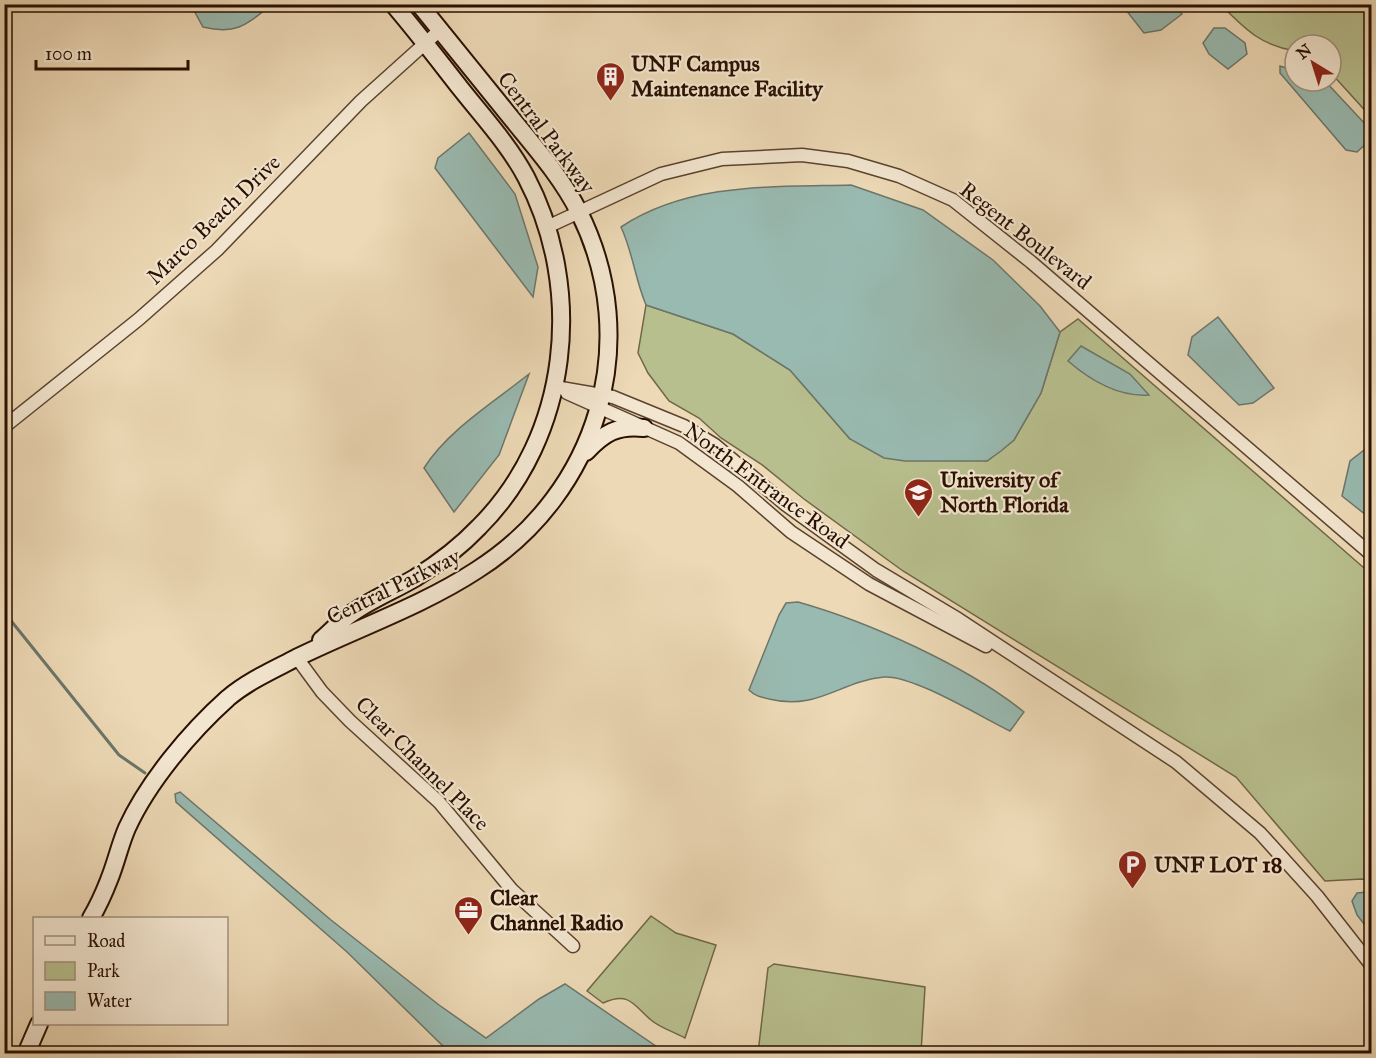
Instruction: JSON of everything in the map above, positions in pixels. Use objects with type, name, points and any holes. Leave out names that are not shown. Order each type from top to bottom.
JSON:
[{"type":"street","name":"Central Parkway","points":[[302,655],[348,616],[441,560],[482,525],[515,482],[531,453],[555,387],[561,337],[561,299],[557,263],[537,200],[511,153],[393,4]]},
{"type":"street","name":"Central Parkway","points":[[92,917],[109,882],[127,827],[169,761],[203,722],[230,696],[265,673],[476,571],[516,542],[544,514],[581,458],[601,401],[607,366],[608,311],[602,275],[579,213],[552,169],[420,4]]},
{"type":"street","name":"Marco Beach Drive","points":[[4,427],[139,319],[217,250],[361,101],[440,30]]},
{"type":"street","name":"Regent Boulevard","points":[[547,227],[662,174],[722,159],[802,155],[848,161],[899,176],[953,200],[1031,262],[1371,555]]},
{"type":"street","name":"North Entrance Road","points":[[555,387],[601,401],[660,414],[716,445],[826,535],[1176,762],[1240,814],[1312,891],[1371,966]]},
{"type":"street","name":"North Entrance Road","points":[[601,401],[644,428],[679,443],[702,458],[791,532],[869,584],[944,625],[1018,660]]},
{"type":"street","points":[[581,458],[611,431],[630,427],[644,428]]},
{"type":"street","points":[[826,535],[833,552],[832,560]]},
{"type":"street","name":"Clear Channel Place","points":[[302,655],[322,692],[350,721],[439,802],[512,890],[573,946]]},
{"type":"street","points":[[26,1053],[38,1025]]},
{"type":"green space","points":[[1221,5],[1371,5],[1371,117],[1343,86],[1343,33],[1283,33],[1283,48],[1272,45],[1246,29]]},
{"type":"green space","points":[[646,305],[733,334],[790,370],[850,439],[987,461],[1014,440],[1041,393],[1060,332],[1078,319],[1371,574],[1371,882],[1362,879],[1325,881],[1236,777],[903,571],[804,499],[761,464],[721,438],[699,418],[669,401],[648,373],[638,353]]},
{"type":"green space","points":[[651,916],[676,933],[716,945],[685,1038],[655,1023],[630,1001],[619,998],[603,1003],[587,991]]},
{"type":"green space","points":[[774,964],[925,987],[921,1053],[758,1053],[768,968]]},
{"type":"water","points":[[191,5],[271,5],[247,23],[224,30],[203,27]]},
{"type":"water","points":[[1122,5],[1174,5],[1182,14],[1161,30],[1144,33]]},
{"type":"water","points":[[1214,28],[1225,28],[1245,43],[1247,54],[1228,69],[1209,54],[1203,43]]},
{"type":"water","points":[[1280,66],[1283,67],[1283,76],[1280,73]]},
{"type":"water","points":[[1297,93],[1336,93],[1368,127],[1371,139],[1357,152],[1346,150]]},
{"type":"water","points":[[469,133],[515,194],[538,267],[533,297],[435,168],[438,158]]},
{"type":"water","points":[[851,185],[923,210],[993,260],[1040,306],[1060,332],[1041,393],[1014,440],[987,461],[905,461],[884,458],[850,439],[790,370],[733,334],[646,305],[621,227],[647,212],[703,194],[762,187]]},
{"type":"water","points":[[1218,317],[1274,388],[1253,403],[1239,405],[1188,355],[1192,337]]},
{"type":"water","points":[[1081,346],[1130,374],[1149,395],[1116,390],[1086,375],[1068,361]]},
{"type":"water","points":[[529,374],[499,455],[454,512],[424,468],[434,454],[459,429]]},
{"type":"water","points":[[1368,447],[1372,448],[1371,519],[1342,496],[1350,461]]},
{"type":"water","points":[[798,602],[855,621],[916,647],[975,678],[1024,712],[1010,731],[929,690],[897,678],[884,677],[801,701],[786,702],[760,697],[749,690],[779,615],[786,603]]},
{"type":"water","points":[[180,792],[331,920],[439,1005],[486,1038],[539,999],[565,984],[666,1053],[445,1053],[448,1051],[347,952],[176,802],[175,794]]},
{"type":"water","points":[[1368,892],[1371,895],[1371,933],[1357,915],[1352,901],[1357,893]]},
{"type":"waterway","points":[[4,612],[119,755],[145,773]]},
{"type":"place","name":"UNF Campus Maintenance Facility","points":[[610,102]]},
{"type":"place","name":"University of North Florida","points":[[919,518]]},
{"type":"place","name":"UNF LOT 18","points":[[1133,890]]},
{"type":"place","name":"Clear Channel Radio","points":[[469,936]]}]
